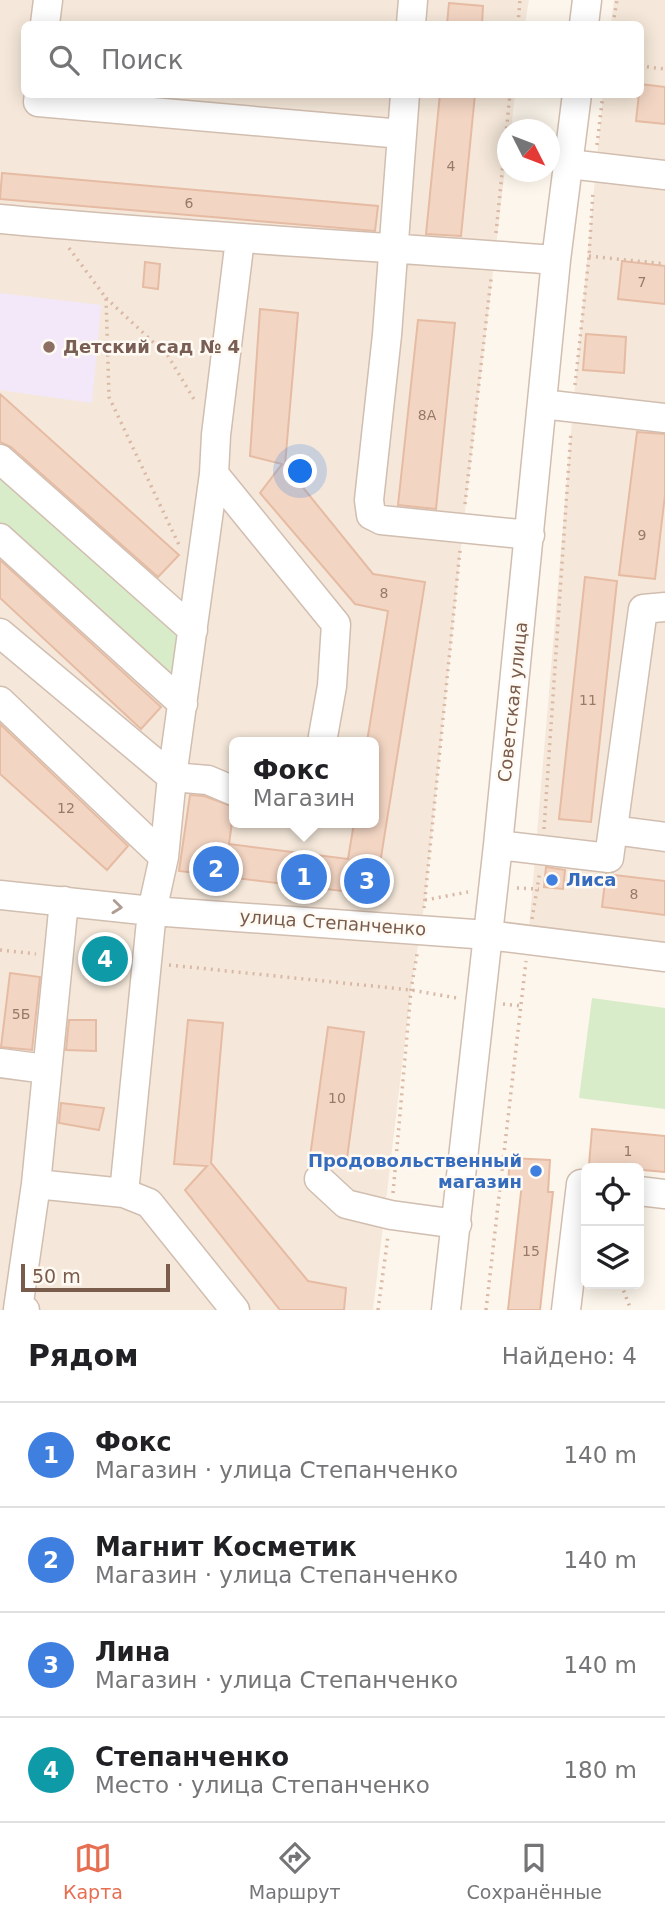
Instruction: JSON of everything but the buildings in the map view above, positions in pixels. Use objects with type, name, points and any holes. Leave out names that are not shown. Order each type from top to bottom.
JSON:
[{"type":"street","points":[[45,21],[48,0]]},
{"type":"street","points":[[411,21],[413,0]]},
{"type":"street","points":[[584,21],[587,0]]},
{"type":"street","points":[[38,98],[38,102],[402,134]]},
{"type":"street","points":[[405,98],[394,247],[369,500],[371,516],[381,520],[530,535]]},
{"type":"street","name":"Советская улица","points":[[446,1310],[498,845],[556,260],[582,166],[577,98]]},
{"type":"street","points":[[582,166],[665,175]]},
{"type":"street","points":[[0,219],[240,239],[394,247],[556,260]]},
{"type":"street","points":[[124,1193],[152,911],[164,858],[172,777],[214,474],[216,435],[240,239]]},
{"type":"street","points":[[542,404],[665,418]]},
{"type":"street","points":[[0,459],[193,629]]},
{"type":"street","points":[[214,474],[336,624],[332,686],[323,737]]},
{"type":"street","points":[[0,538],[183,704]]},
{"type":"street","points":[[498,845],[609,858],[643,610],[665,607]]},
{"type":"street","points":[[0,633],[172,777],[208,780],[229,789]]},
{"type":"street","points":[[0,701],[164,858]]},
{"type":"street","points":[[613,830],[665,837]]},
{"type":"street","name":"улица Степанченко","points":[[0,895],[152,911],[488,935],[665,957]]},
{"type":"street","points":[[18,1309],[36,1184],[64,901]]},
{"type":"street","points":[[0,1063],[47,1069]]},
{"type":"street","points":[[319,1179],[346,1204],[391,1215],[457,1224]]},
{"type":"street","points":[[36,1184],[124,1193],[149,1203],[235,1310]]},
{"type":"street","points":[[566,1310],[581,1184]]},
{"type":"street","points":[[644,1192],[665,1194]]},
{"type":"street","points":[[0,1307],[25,1310]]},
{"type":"path","points":[[518,21],[520,0]]},
{"type":"path","points":[[614,21],[617,0]]},
{"type":"path","points":[[644,66],[665,69]]},
{"type":"path","points":[[378,1310],[391,1215],[411,990],[421,929],[510,98]]},
{"type":"path","points":[[486,1310],[523,1006],[528,940],[539,889],[573,408],[589,256],[582,166],[602,98]]},
{"type":"path","points":[[51,224],[106,298],[169,356],[195,401]]},
{"type":"path","points":[[589,256],[665,264]]},
{"type":"path","points":[[106,298],[109,397],[180,547]]},
{"type":"path","points":[[0,950],[146,962],[411,990]]},
{"type":"path","points":[[623,1289],[631,1310]]},
{"type":"shaded area","points":[[0,0],[529,0],[526,21],[21,21],[21,98],[515,98],[512,119],[497,119],[497,182],[503,182],[463,528],[425,900],[411,990],[373,1310],[0,1310]]},
{"type":"shaded area","points":[[614,0],[665,0],[665,957],[528,940],[573,408],[603,98],[644,98],[644,21],[611,21]]},
{"type":"shaded area","name":"Детский сад № 4","points":[[0,293],[101,305],[92,403],[0,390]]},
{"type":"green space","points":[[0,478],[183,631],[177,681],[0,527]]},
{"type":"green space","points":[[592,998],[665,1008],[665,1109],[579,1098]]},
{"type":"place","name":"Детский сад № 4","points":[[49,347]]},
{"type":"place","name":"Магнит Косметик","points":[[216,869]]},
{"type":"place","name":"Фокс","points":[[304,877]]},
{"type":"place","name":"Лиса","points":[[552,880]]},
{"type":"place","name":"Лина","points":[[367,881]]},
{"type":"place","name":"Степанченко","points":[[105,959]]},
{"type":"place","name":"Продовольственный магазин","points":[[536,1171]]}]
